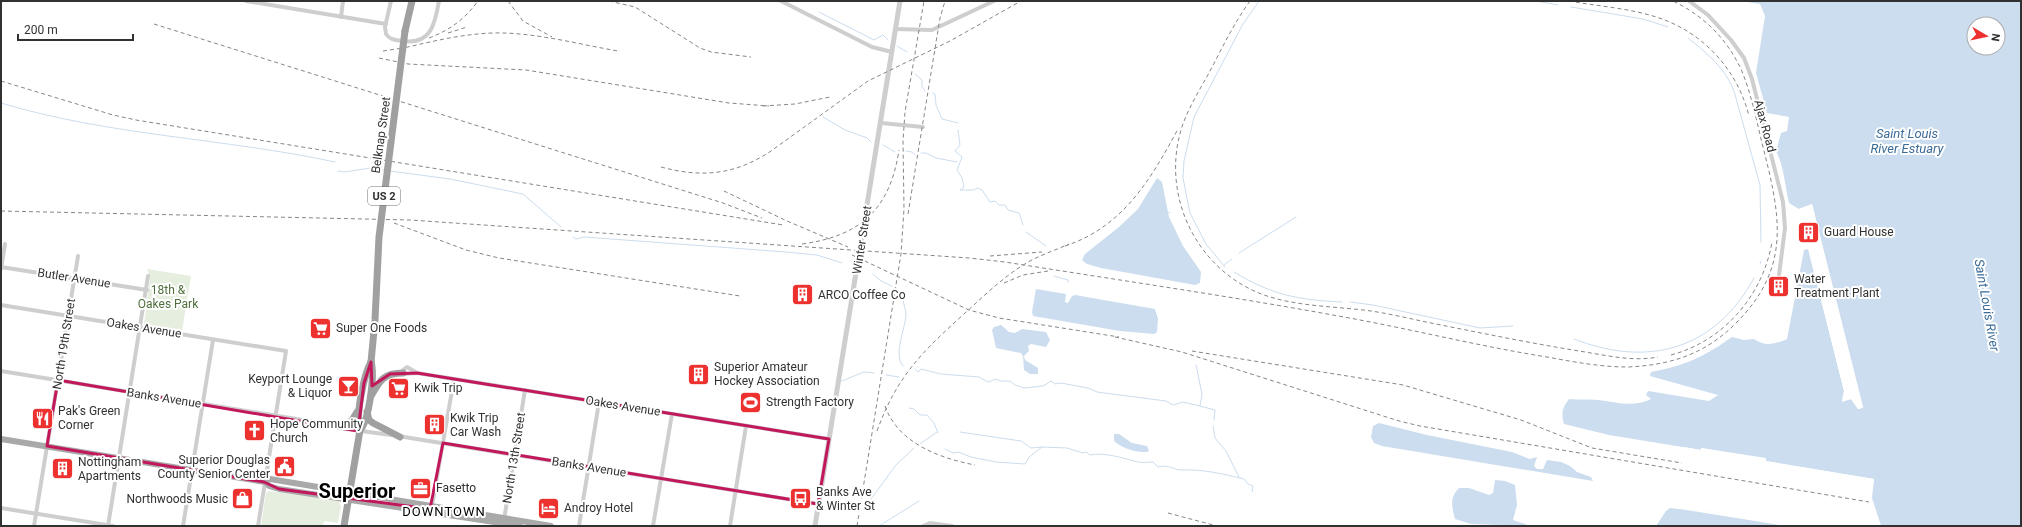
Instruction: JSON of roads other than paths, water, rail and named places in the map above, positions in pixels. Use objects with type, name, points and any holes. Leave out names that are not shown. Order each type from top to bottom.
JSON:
[{"type":"highway","name":"Belknap Street","points":[[406,31],[408,1]]},
{"type":"highway","name":"Belknap Street","points":[[371,362],[376,320],[378,237],[406,31],[412,1]]},
{"type":"highway","name":"US 2","points":[[344,526],[360,430],[358,418],[364,383],[371,362]]},
{"type":"highway","name":"US 2","points":[[360,430],[365,423],[369,400],[372,371],[371,362]]},
{"type":"highway","points":[[369,400],[384,377],[391,374],[403,373]]},
{"type":"highway","points":[[342,423],[350,422],[355,417],[364,383]]},
{"type":"highway","points":[[367,412],[373,424],[400,436]]},
{"type":"main road","points":[[1,439],[265,482],[272,479],[409,508],[520,526]]},
{"type":"main road","points":[[349,496],[432,506],[504,523],[551,526]]},
{"type":"main road","points":[[409,508],[430,509],[432,506]]},
{"type":"street","points":[[246,1],[269,3],[386,24]]},
{"type":"street","points":[[341,17],[343,1]]},
{"type":"street","points":[[391,1],[386,24],[386,32],[391,39],[410,42],[419,40],[432,29],[439,1]]},
{"type":"street","points":[[780,1],[875,48],[892,52]]},
{"type":"street","name":"Winter Street","points":[[814,526],[900,1]]},
{"type":"street","points":[[896,29],[932,30],[994,1]]},
{"type":"street","name":"Ajax Road","points":[[1689,1],[1708,15],[1730,40],[1744,58],[1752,79],[1783,202],[1785,232],[1779,275]]},
{"type":"street","points":[[881,123],[922,127]]},
{"type":"street","points":[[1,267],[5,244]]},
{"type":"street","name":"North 19th Street","points":[[34,526],[78,256]]},
{"type":"street","name":"Butler Avenue","points":[[1,267],[147,290]]},
{"type":"street","points":[[1,508],[110,526],[148,276]]},
{"type":"street","name":"Oakes Avenue","points":[[1,305],[286,351],[276,416]]},
{"type":"street","points":[[183,526],[213,340]]},
{"type":"street","name":"Oakes Avenue","points":[[417,373],[406,367],[403,368],[403,373],[417,373],[829,439]]},
{"type":"street","name":"Banks Avenue","points":[[1,371],[327,424],[339,428],[515,454],[818,504]]},
{"type":"street","points":[[432,506],[454,379]]},
{"type":"street","name":"North 13th Street","points":[[504,523],[525,390]]},
{"type":"street","points":[[579,526],[599,402]]},
{"type":"street","points":[[653,526],[672,414]]},
{"type":"street","points":[[258,526],[276,416]]},
{"type":"street","name":"Banks Avenue","points":[[327,424],[342,423],[354,426],[360,430]]},
{"type":"street","points":[[730,526],[746,426]]},
{"type":"street","points":[[923,526],[930,523],[952,526]]},
{"type":"water","name":"Saint Louis River Estuary","points":[[1740,1],[2021,1],[2021,526],[1881,526],[1871,498],[1874,479],[1765,461],[1766,459],[1701,448],[1701,450],[1609,435],[1564,424],[1563,411],[1569,399],[1631,404],[1645,402],[1651,399],[1646,395],[1648,391],[1709,401],[1718,395],[1650,376],[1651,372],[1684,364],[1712,350],[1732,337],[1744,340],[1754,339],[1758,342],[1766,344],[1787,339],[1804,250],[1808,249],[1844,391],[1842,401],[1851,399],[1858,409],[1863,408],[1812,204],[1799,209],[1789,203],[1783,170],[1776,151],[1781,133],[1787,131],[1789,117],[1767,113],[1756,73],[1765,16],[1760,4]]},
{"type":"water","points":[[1157,178],[1162,182],[1169,217],[1183,246],[1201,272],[1200,283],[1195,285],[1101,268],[1087,264],[1082,260],[1085,254],[1119,227],[1138,209]]},
{"type":"water","points":[[1036,289],[1066,294],[1065,302],[1068,303],[1072,296],[1075,295],[1155,309],[1158,319],[1157,332],[1154,334],[1120,331],[1033,316],[1032,312]]},
{"type":"water","points":[[1001,325],[1009,332],[1015,333],[1022,329],[1046,332],[1050,340],[1046,347],[1031,344],[1028,346],[1029,351],[1024,356],[1025,360],[1038,368],[1038,374],[1030,374],[1024,370],[1023,356],[1021,353],[996,348],[992,330],[994,327]]},
{"type":"water","points":[[1379,423],[1427,435],[1512,452],[1530,459],[1537,457],[1534,466],[1537,469],[1543,469],[1547,460],[1561,462],[1570,466],[1577,472],[1591,477],[1593,481],[1382,446],[1374,443],[1371,437],[1373,426]]},
{"type":"water","points":[[1114,434],[1119,434],[1132,443],[1147,446],[1149,451],[1141,452],[1125,448],[1116,443],[1114,440]]},
{"type":"water","points":[[1495,480],[1505,481],[1515,485],[1517,505],[1513,520],[1531,526],[1471,524],[1455,519],[1452,503],[1454,495],[1459,488],[1469,488],[1489,495],[1493,493]]},
{"type":"water","points":[[1670,508],[1711,512],[1785,526],[1656,526],[1666,511]]},
{"type":"waterway","points":[[1225,267],[1206,244],[1190,213],[1183,178],[1184,161],[1194,117],[1243,24],[1259,1]]},
{"type":"waterway","points":[[1536,1],[1558,5]]},
{"type":"waterway","points":[[1571,7],[1643,19],[1668,27]]},
{"type":"waterway","points":[[819,12],[874,40],[883,35],[888,40]]},
{"type":"waterway","points":[[1688,38],[1702,49],[1721,68],[1734,91],[1760,185],[1761,242]]},
{"type":"waterway","points":[[897,46],[907,52]]},
{"type":"waterway","points":[[915,74],[922,80],[922,86],[925,91]]},
{"type":"waterway","points":[[933,93],[935,94],[936,105],[942,119],[958,123]]},
{"type":"waterway","points":[[1,103],[84,123],[251,147],[335,162]]},
{"type":"waterway","points":[[823,117],[845,130],[867,138],[871,142]]},
{"type":"waterway","points":[[958,130],[960,145],[955,151],[962,157],[957,170],[962,178],[964,187],[960,190],[974,190],[977,188],[982,190],[990,202],[995,201],[999,205],[1005,205],[1008,210],[1019,213],[1023,225]]},
{"type":"waterway","points":[[883,145],[895,152]]},
{"type":"waterway","points":[[906,151],[912,152],[915,155]]},
{"type":"waterway","points":[[921,153],[926,153],[936,158],[957,162]]},
{"type":"waterway","points":[[338,171],[344,172],[371,168],[384,170]]},
{"type":"waterway","points":[[390,171],[450,179],[523,194],[561,227]]},
{"type":"waterway","points":[[1239,253],[1296,217]]},
{"type":"waterway","points":[[1026,232],[1046,246]]},
{"type":"waterway","points":[[573,237],[576,239],[584,237],[786,252],[817,255],[842,263]]},
{"type":"waterway","points":[[1224,265],[1232,259]]},
{"type":"waterway","points":[[1234,272],[1261,286],[1286,295],[1312,300],[1342,302]]},
{"type":"waterway","points":[[873,274],[881,281],[892,286]]},
{"type":"waterway","points":[[1054,276],[1068,280],[1068,282]]},
{"type":"waterway","points":[[1574,339],[1601,348],[1628,352],[1653,351],[1677,346],[1699,337],[1720,322],[1738,302],[1754,278]]},
{"type":"waterway","points":[[899,292],[904,303],[906,315],[899,349],[900,362],[903,366]]},
{"type":"waterway","points":[[1350,302],[1373,305],[1480,328],[1513,326]]},
{"type":"waterway","points":[[1196,365],[1202,394],[1200,406],[1215,410],[1214,420]]},
{"type":"waterway","points":[[915,369],[918,372],[921,369],[941,374],[979,377],[988,382],[996,379],[1000,381],[1010,381],[1015,385],[1024,388],[1043,386],[1051,381],[1055,384],[1061,383],[1088,388],[1097,392],[1166,401],[1173,405],[1183,402],[1200,406]]},
{"type":"waterway","points":[[842,381],[864,372],[874,373]]},
{"type":"waterway","points":[[886,375],[899,377]]},
{"type":"waterway","points":[[909,408],[914,409],[920,415],[927,415],[934,423],[938,433]]},
{"type":"waterway","points":[[1213,426],[1215,438],[1226,451],[1239,477]]},
{"type":"waterway","points":[[920,444],[937,432]]},
{"type":"waterway","points":[[960,432],[1021,441],[1031,448],[1042,447]]},
{"type":"waterway","points":[[945,449],[953,453],[958,452],[971,457],[996,462],[1025,464],[1029,457],[1042,447],[1067,448],[1083,453],[1086,452],[1090,455],[1108,455],[1138,462],[1153,462],[1158,467],[1166,466],[1179,470],[1197,470],[1236,477],[1244,479],[1248,484],[1253,486],[1252,492]]},
{"type":"waterway","points":[[871,499],[896,465],[914,448]]},
{"type":"waterway","points":[[879,526],[919,501]]},
{"type":"railway","points":[[429,38],[444,31],[462,19],[478,1]]},
{"type":"railway","points":[[508,1],[523,21],[552,37]]},
{"type":"railway","points":[[609,1],[635,7],[700,48],[711,52],[751,57]]},
{"type":"railway","points":[[857,526],[901,254],[904,209],[903,141],[905,112],[924,1]]},
{"type":"railway","points":[[908,214],[940,18],[945,1]]},
{"type":"railway","points":[[661,167],[690,173],[718,172],[731,170],[758,159],[868,81],[950,41],[1021,1]]},
{"type":"railway","points":[[1250,1],[1233,27],[1190,108],[1181,130],[1176,156],[1176,181],[1181,206],[1190,229],[1203,250],[1220,269],[1241,284],[1264,295],[1286,301],[1308,305],[1383,313],[1505,338],[1609,356],[1638,359],[1658,357]]},
{"type":"railway","points":[[1569,1],[1643,13],[1670,22],[1687,31],[1701,41],[1726,67],[1736,82],[1749,116]]},
{"type":"railway","points":[[1,211],[410,220],[969,258],[1005,262],[1272,304],[1360,320],[1500,349],[1577,362],[1618,367],[1644,366],[1659,364],[1686,356],[1712,343],[1735,324],[1754,303],[1766,282],[1774,260],[1777,239],[1777,216],[1774,193],[1748,87],[1741,69],[1728,47],[1713,29],[1695,14],[1673,1]]},
{"type":"railway","points":[[154,24],[723,203],[762,218]]},
{"type":"railway","points":[[448,33],[467,27]]},
{"type":"railway","points":[[399,49],[457,37],[508,33],[540,36],[618,51]]},
{"type":"railway","points":[[383,51],[403,48]]},
{"type":"railway","points":[[379,58],[408,64],[526,70],[729,103],[769,106]]},
{"type":"railway","points":[[1,81],[113,115],[136,120],[783,225]]},
{"type":"railway","points":[[763,106],[795,104],[830,97]]},
{"type":"railway","points":[[1065,246],[1085,238],[1103,227],[1119,214],[1146,183],[1178,129]]},
{"type":"railway","points":[[802,244],[823,240],[841,234],[856,226],[869,216],[880,204],[888,188],[895,171],[899,150]]},
{"type":"railway","points":[[724,191],[787,221],[848,247]]},
{"type":"railway","points":[[394,223],[466,250],[499,258],[740,296]]},
{"type":"railway","points":[[1671,355],[1708,339],[1724,327],[1738,313],[1760,280],[1772,242]]},
{"type":"railway","points":[[877,431],[893,395],[902,380],[923,353],[949,328],[1012,273],[1035,259],[1069,244]]},
{"type":"railway","points":[[990,256],[1042,252]]},
{"type":"railway","points":[[852,255],[969,310],[999,318],[1119,337]]},
{"type":"railway","points":[[1004,283],[1023,275],[1048,271]]},
{"type":"railway","points":[[1115,337],[1182,352],[1399,421],[1420,426],[1869,502]]},
{"type":"railway","points":[[1192,351],[1403,385],[1521,420],[1592,448],[1682,463]]},
{"type":"railway","points":[[885,406],[891,419],[899,430],[921,447],[948,458],[975,465]]},
{"type":"railway","points":[[1168,513],[1217,526]]},
{"type":"place","name":"Guard House","points":[[1808,232]]},
{"type":"place","name":"Water Treatment Plant","points":[[1779,286]]},
{"type":"place","name":"ARCO Coffee Co","points":[[802,295]]},
{"type":"place","name":"Super One Foods","points":[[321,328]]},
{"type":"place","name":"Superior Amateur Hockey Association","points":[[699,374]]},
{"type":"place","name":"Keyport Lounge & Liquor","points":[[348,386]]},
{"type":"place","name":"Kwik Trip","points":[[398,388]]},
{"type":"place","name":"Strength Factory","points":[[751,402]]},
{"type":"place","name":"Pak's Green Corner","points":[[42,418]]},
{"type":"place","name":"Kwik Trip Car Wash","points":[[434,425]]},
{"type":"place","name":"Hope Community Church","points":[[254,431]]},
{"type":"place","name":"Superior Douglas County Senior Center","points":[[285,467]]},
{"type":"place","name":"Nottingham Apartments","points":[[62,469]]},
{"type":"place","name":"Fasetto","points":[[420,488]]},
{"type":"place","name":"Northwoods Music","points":[[243,499]]},
{"type":"place","name":"Banks Ave & Winter St","points":[[800,499]]},
{"type":"place","name":"Androy Hotel","points":[[549,508]]},
{"type":"district","name":"Superior","points":[[357,491]]},
{"type":"district","name":"DOWNTOWN","points":[[444,511]]},
{"type":"park label","name":"18th & Oakes Park","points":[[168,297]]},
{"type":"water label","name":"Saint Louis River","points":[[1987,305]]}]
